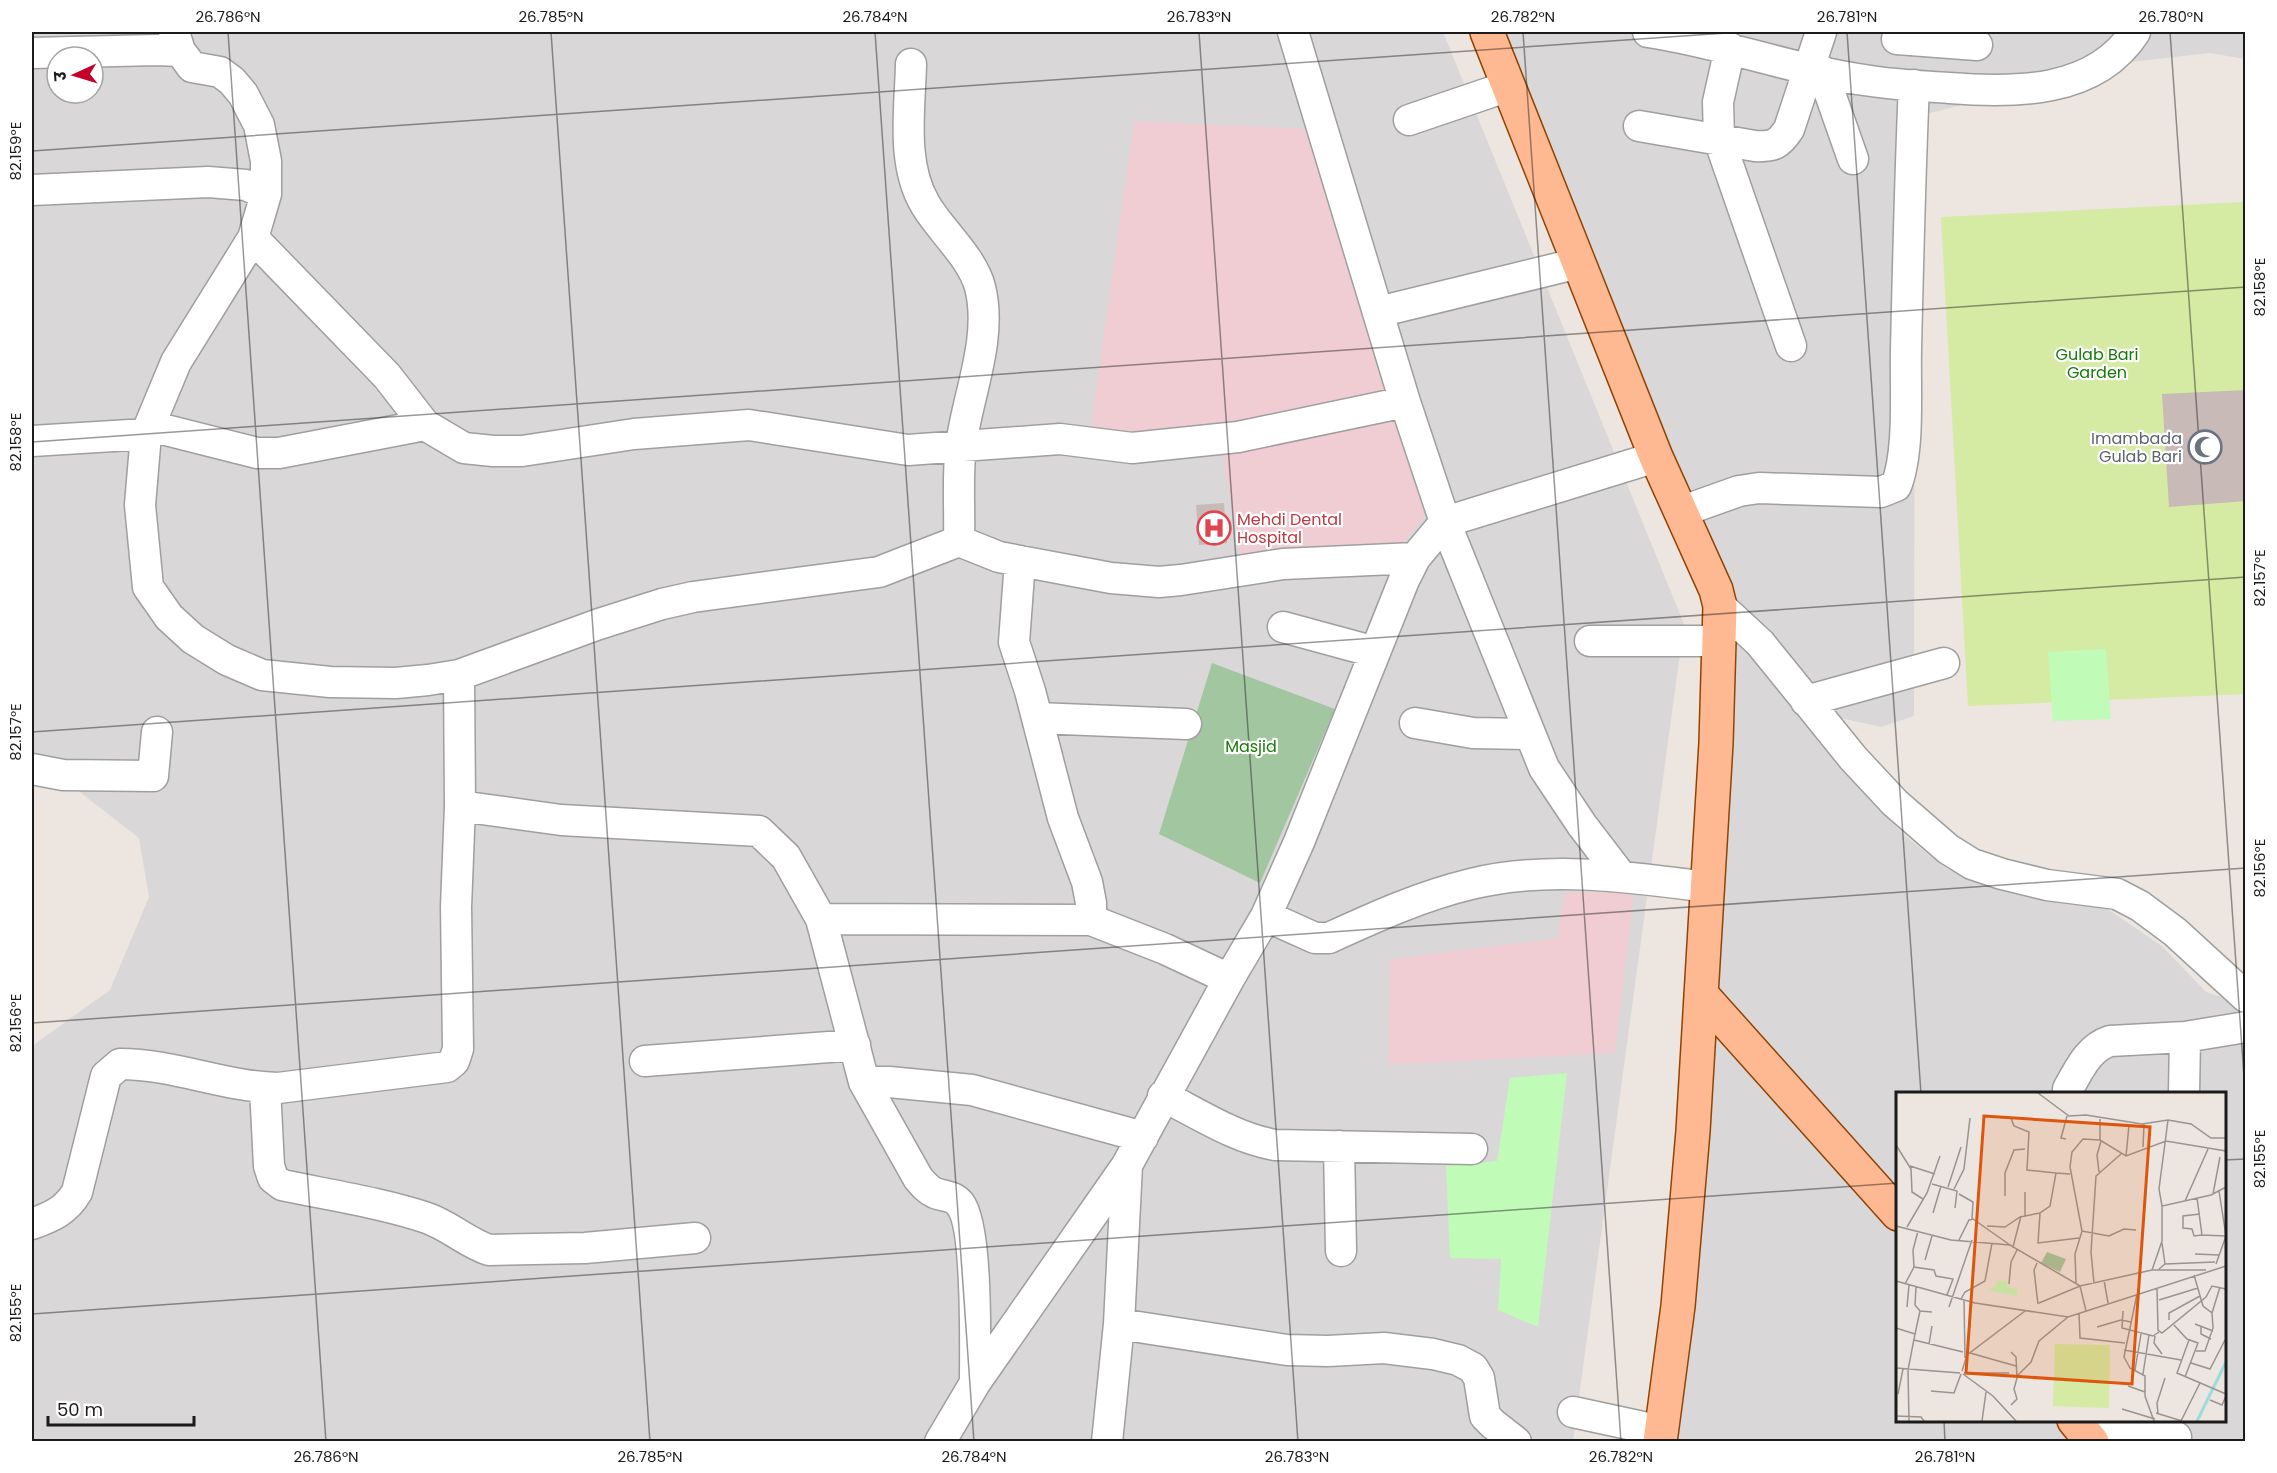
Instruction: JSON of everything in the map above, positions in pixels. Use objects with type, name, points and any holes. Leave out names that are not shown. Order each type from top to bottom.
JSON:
[{"type":"main road","points":[[1487,32],[1656,457],[1716,590],[1720,606],[1708,887],[1693,1131],[1678,1306],[1660,1436]]},
{"type":"main road","points":[[1701,994],[1896,1212]]},
{"type":"main road","points":[[2078,1422],[2103,1434]]},
{"type":"street","points":[[1293,32],[1405,402],[1445,522],[1545,768],[1560,795],[1621,876]]},
{"type":"street","points":[[1648,32],[1730,48],[1870,81],[2005,91],[2040,88],[2081,76],[2119,53],[2135,32]]},
{"type":"street","points":[[1638,126],[1769,147],[1780,141],[1789,129],[1816,69],[1821,32]]},
{"type":"street","points":[[1897,39],[1977,38],[1978,90]]},
{"type":"street","points":[[32,53],[157,50],[177,41],[192,67],[220,72],[232,81],[243,93],[259,125],[266,161],[266,194],[253,238],[176,362],[148,430],[141,505],[148,587],[169,617],[193,639],[227,660],[262,675],[330,682],[396,683],[459,675],[599,624],[662,604],[879,572],[959,541],[1020,561],[1111,578],[1159,582],[1283,564],[1415,558]]},
{"type":"street","points":[[1730,48],[1718,102],[1719,139],[1791,346]]},
{"type":"street","points":[[911,64],[910,154],[918,189],[924,202],[967,261],[980,287],[982,300],[981,349],[960,446],[959,541]]},
{"type":"street","points":[[1816,69],[1853,159]]},
{"type":"street","points":[[1680,512],[1738,491],[1759,488],[1881,492],[1896,486],[1902,472],[1904,431],[1914,85]]},
{"type":"street","points":[[1409,120],[1509,86]]},
{"type":"street","points":[[32,190],[208,182],[246,185],[266,194]]},
{"type":"street","points":[[253,238],[387,376],[425,425],[464,448],[522,451],[634,434],[748,425],[908,450],[1060,439],[1132,448],[1238,437],[1405,402]]},
{"type":"street","points":[[1378,312],[1579,263]]},
{"type":"street","points":[[32,441],[148,430],[257,453],[279,453],[425,425]]},
{"type":"street","points":[[940,1442],[975,1383],[1127,1165],[1163,1096],[1266,916],[1304,831],[1415,558],[1445,522],[1656,457]]},
{"type":"street","points":[[1020,561],[1014,642],[1037,717],[1063,818],[1088,882],[1091,920]]},
{"type":"street","points":[[1720,606],[1760,643],[1853,758],[1895,803],[1948,849],[1972,864],[2002,874],[2048,885],[2117,894],[2140,906],[2175,932],[2246,997]]},
{"type":"street","points":[[1283,627],[1376,652]]},
{"type":"street","points":[[1590,641],[1720,641]]},
{"type":"street","points":[[1806,701],[1944,663]]},
{"type":"street","points":[[32,1224],[63,1210],[77,1192],[106,1076],[120,1064],[138,1064],[255,1088],[278,1088],[447,1067],[454,1060],[458,1049],[456,907],[460,806],[459,675]]},
{"type":"street","points":[[1037,717],[1186,724]]},
{"type":"street","points":[[1415,723],[1473,733],[1530,734]]},
{"type":"street","points":[[32,769],[63,775],[153,776],[157,732]]},
{"type":"street","points":[[460,806],[561,820],[759,831],[786,857],[821,919],[864,1082],[918,1178],[936,1194],[952,1197],[961,1205],[966,1214],[973,1260],[975,1383]]},
{"type":"street","points":[[1266,916],[1315,938],[1329,938],[1419,900],[1472,884],[1521,876],[1621,876],[1708,887]]},
{"type":"street","points":[[821,919],[1091,920],[1165,949],[1229,979]]},
{"type":"street","points":[[2068,1089],[2092,1050],[2100,1044],[2110,1041],[2185,1036],[2246,1027]]},
{"type":"street","points":[[2184,1092],[2185,1036]]},
{"type":"street","points":[[645,1061],[855,1045]]},
{"type":"street","points":[[864,1082],[889,1082],[972,1090],[1143,1137]]},
{"type":"street","points":[[265,1088],[269,1166],[273,1178],[282,1185],[413,1214],[444,1226],[475,1245],[489,1250],[585,1248],[695,1238]]},
{"type":"street","points":[[1163,1096],[1257,1142],[1275,1145],[1472,1149]]},
{"type":"street","points":[[1339,1146],[1341,1251]]},
{"type":"street","points":[[1107,1442],[1119,1324],[1127,1165]]},
{"type":"street","points":[[1119,1324],[1287,1350],[1319,1352],[1384,1348],[1433,1354],[1458,1360],[1473,1368],[1479,1378],[1485,1416],[1516,1442]]},
{"type":"street","points":[[1573,1412],[1660,1436]]},
{"type":"street","points":[[2103,1434],[2176,1437]]},
{"type":"shaded area","points":[[32,32],[1443,32],[1684,624],[1573,1441],[32,1441],[32,1046],[110,990],[149,897],[139,838],[32,755]]},
{"type":"shaded area","points":[[1488,32],[2245,32],[2245,59],[2210,53],[2130,62],[1915,117],[1914,716],[1881,727],[1841,718],[1730,593]]},
{"type":"shaded area","points":[[1134,121],[1310,129],[1425,516],[1400,547],[1240,555],[1222,452],[1091,425]]},
{"type":"shaded area","points":[[1734,631],[1804,716],[1853,781],[1905,836],[1947,869],[2000,889],[2103,906],[2162,946],[2206,992],[2245,1005],[2245,1441],[1664,1442]]},
{"type":"shaded area","points":[[1565,892],[1634,892],[1615,1053],[1388,1065],[1390,959],[1557,938]]},
{"type":"green space","name":"Gulab Bari Garden","points":[[2245,202],[2245,694],[1968,706],[1941,217]]},
{"type":"green space","points":[[2106,649],[2111,719],[2053,721],[2048,652]]},
{"type":"green space","name":"Masjid","points":[[1212,663],[1335,709],[1260,883],[1159,834]]},
{"type":"green space","points":[[1567,1073],[1538,1327],[1498,1310],[1501,1259],[1450,1258],[1446,1166],[1497,1161],[1510,1078]]},
{"type":"building","name":"Imambada Gulab Bari","points":[[2246,390],[2246,501],[2169,507],[2162,394]]},
{"type":"building","points":[[1224,503],[1227,543],[1199,545],[1196,505]]},
{"type":"place","name":"Imambada Gulab Bari","points":[[2205,447]]},
{"type":"place","name":"Mehdi Dental Hospital","points":[[1214,528]]}]
